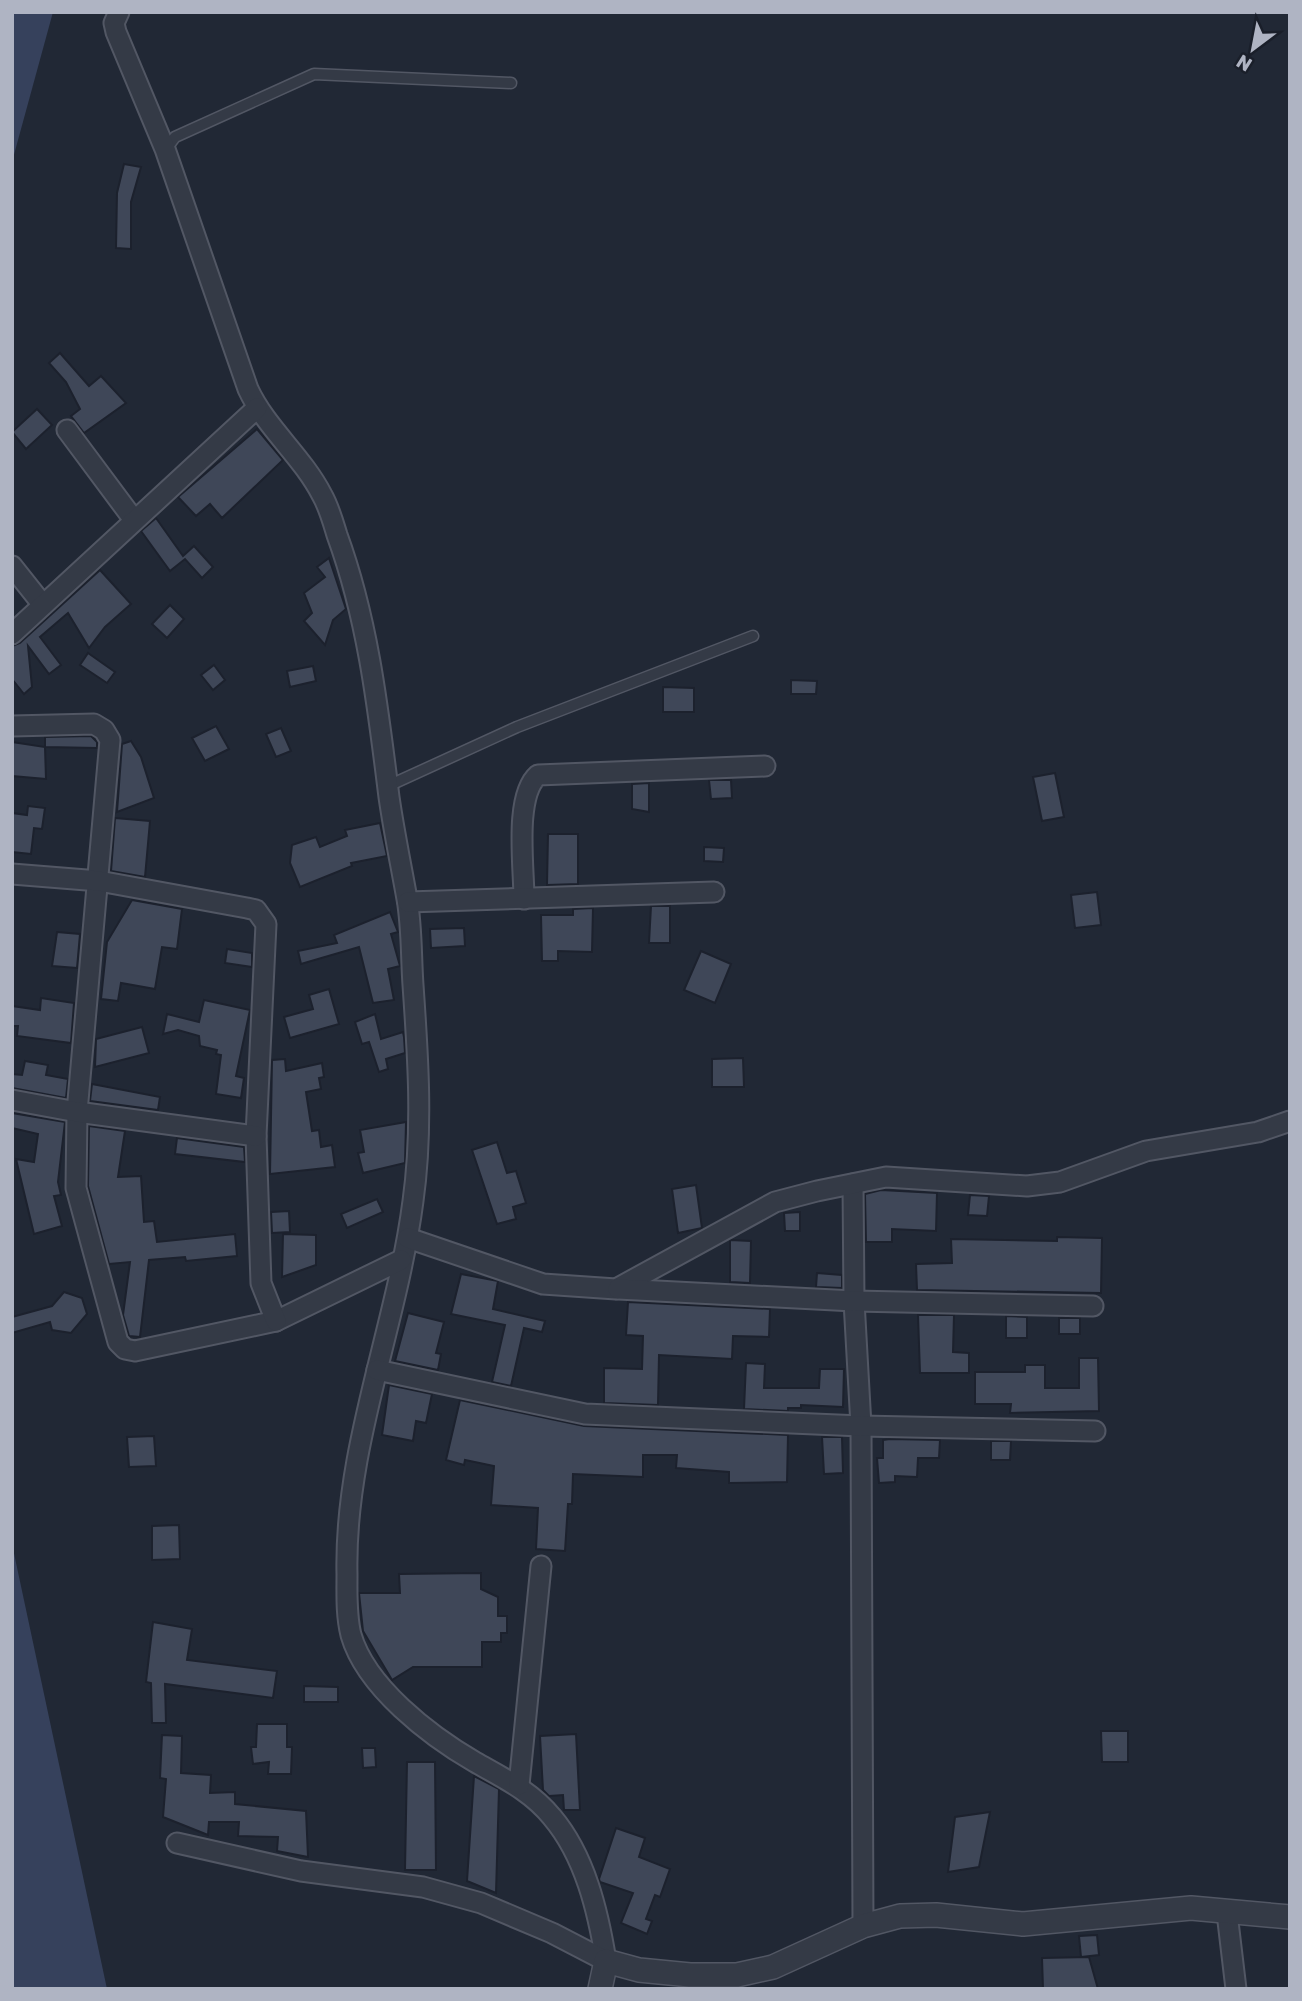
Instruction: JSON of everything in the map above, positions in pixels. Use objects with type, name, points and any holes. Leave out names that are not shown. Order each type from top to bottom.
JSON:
[{"type":"street","points":[[119,12],[114,23],[116,32],[165,149],[257,408],[288,444],[323,496],[348,565],[384,740],[388,786],[408,902],[419,1106],[414,1196],[408,1238],[401,1259],[355,1469],[346,1532],[347,1609],[351,1637],[384,1689],[415,1720],[473,1761],[519,1785],[552,1816],[574,1850],[591,1893],[606,1961],[600,1989]]},
{"type":"street","points":[[12,634],[257,408]]},
{"type":"street","points":[[67,430],[134,520]]},
{"type":"street","points":[[12,566],[43,604]]},
{"type":"street","points":[[12,726],[94,724],[104,730],[110,740],[77,1112],[76,1188],[118,1342],[125,1349],[135,1351],[276,1321],[401,1259]]},
{"type":"street","points":[[524,898],[523,800],[532,780],[538,775],[765,766]]},
{"type":"street","points":[[12,874],[99,881],[247,908],[261,915],[266,924],[256,1136],[261,1283],[276,1321]]},
{"type":"street","points":[[408,902],[714,892]]},
{"type":"street","points":[[12,1100],[77,1112],[256,1136]]},
{"type":"street","points":[[616,1289],[775,1202],[886,1177],[1027,1186],[1060,1182],[1146,1151],[1258,1132],[1290,1121]]},
{"type":"street","points":[[853,1184],[854,1301],[861,1426],[863,1926]]},
{"type":"street","points":[[408,1238],[543,1284],[854,1301],[1093,1306]]},
{"type":"street","points":[[377,1370],[585,1413],[861,1426],[1096,1431]]},
{"type":"street","points":[[519,1785],[541,1566]]},
{"type":"street","points":[[177,1843],[301,1871],[423,1887],[481,1903],[552,1933],[606,1961],[639,1970],[690,1975],[737,1975],[773,1966],[863,1926],[900,1916],[924,1915],[1023,1924],[1191,1908],[1290,1917]]},
{"type":"street","points":[[1227,1913],[1236,1989]]},
{"type":"lane","points":[[165,149],[175,137],[314,75],[512,83]]},
{"type":"lane","points":[[388,786],[517,727],[752,636]]},
{"type":"water","points":[[12,12],[53,12],[12,162]]},
{"type":"water","points":[[12,1544],[107,1989],[12,1989]]},
{"type":"building","points":[[124,164],[141,167],[131,202],[131,249],[116,248],[117,193]]},
{"type":"building","points":[[60,353],[89,386],[101,376],[126,403],[84,433],[71,416],[80,409],[66,382],[49,363]]},
{"type":"building","points":[[37,409],[52,425],[26,449],[12,432]]},
{"type":"building","points":[[257,429],[283,460],[222,518],[210,504],[196,516],[178,497]]},
{"type":"building","points":[[156,518],[183,556],[194,546],[213,567],[202,578],[185,559],[170,571],[141,531]]},
{"type":"building","points":[[329,558],[346,609],[333,620],[325,645],[304,621],[312,613],[304,593],[325,577],[317,567]]},
{"type":"building","points":[[100,570],[131,604],[105,627],[89,648],[68,613],[40,637],[61,665],[49,674],[28,646],[32,687],[24,694],[12,679],[12,646],[20,643]]},
{"type":"building","points":[[170,605],[184,619],[167,638],[152,624]]},
{"type":"building","points":[[88,653],[115,672],[107,683],[80,665]]},
{"type":"building","points":[[214,665],[225,680],[213,690],[201,675]]},
{"type":"building","points":[[313,666],[316,681],[290,687],[287,671]]},
{"type":"building","points":[[791,680],[817,681],[816,694],[791,694]]},
{"type":"building","points":[[663,687],[694,688],[694,712],[663,712]]},
{"type":"building","points":[[216,726],[229,749],[205,761],[192,738]]},
{"type":"building","points":[[281,728],[291,751],[276,757],[266,734]]},
{"type":"building","points":[[91,736],[97,742],[97,748],[45,747],[45,737]]},
{"type":"building","points":[[131,741],[141,757],[154,798],[117,812],[122,744]]},
{"type":"building","points":[[12,742],[45,747],[46,779],[12,776]]},
{"type":"building","points":[[1055,773],[1064,817],[1042,821],[1033,777]]},
{"type":"building","points":[[709,780],[731,780],[732,798],[711,799]]},
{"type":"building","points":[[649,783],[649,812],[632,809],[632,784]]},
{"type":"building","points":[[28,806],[45,808],[42,829],[34,828],[31,854],[12,852],[12,813],[27,815]]},
{"type":"building","points":[[115,818],[150,821],[145,877],[111,871]]},
{"type":"building","points":[[380,823],[387,856],[351,863],[352,866],[300,887],[290,863],[292,845],[316,837],[320,847],[347,836],[345,830]]},
{"type":"building","points":[[548,834],[578,834],[578,884],[547,885]]},
{"type":"building","points":[[704,847],[724,848],[723,862],[704,861]]},
{"type":"building","points":[[1097,892],[1101,925],[1075,928],[1071,895]]},
{"type":"building","points":[[132,900],[182,909],[177,949],[162,947],[155,989],[121,983],[118,1001],[101,999],[107,942]]},
{"type":"building","points":[[651,906],[670,906],[670,943],[649,943]]},
{"type":"building","points":[[593,908],[592,952],[558,951],[558,961],[542,961],[541,915],[573,915],[573,909]]},
{"type":"building","points":[[390,912],[398,932],[391,934],[400,966],[388,969],[394,1000],[373,1003],[359,947],[301,964],[298,951],[337,943],[334,935]]},
{"type":"building","points":[[464,928],[465,946],[431,948],[430,929]]},
{"type":"building","points":[[57,932],[80,934],[77,968],[52,966]]},
{"type":"building","points":[[227,949],[252,953],[252,967],[225,963]]},
{"type":"building","points":[[701,951],[731,964],[715,1003],[684,990]]},
{"type":"building","points":[[329,989],[339,1024],[290,1038],[284,1017],[313,1009],[309,995]]},
{"type":"building","points":[[41,998],[74,1003],[71,1043],[17,1036],[18,1026],[12,1026],[12,1006],[40,1010]]},
{"type":"building","points":[[204,1000],[250,1010],[236,1076],[244,1078],[241,1098],[216,1094],[221,1055],[216,1054],[217,1050],[200,1046],[199,1036],[178,1030],[163,1034],[167,1014],[199,1022]]},
{"type":"building","points":[[375,1014],[381,1039],[403,1032],[404,1037],[405,1053],[386,1059],[388,1069],[379,1072],[369,1042],[362,1044],[355,1022]]},
{"type":"building","points":[[142,1027],[149,1053],[95,1067],[96,1039]]},
{"type":"building","points":[[743,1058],[744,1087],[712,1087],[712,1059]]},
{"type":"building","points":[[285,1059],[286,1071],[322,1063],[324,1077],[319,1078],[321,1089],[306,1092],[312,1131],[319,1130],[321,1147],[332,1145],[335,1167],[270,1174],[272,1060]]},
{"type":"building","points":[[25,1061],[48,1065],[46,1075],[68,1079],[66,1098],[12,1088],[12,1074],[22,1075]]},
{"type":"building","points":[[92,1084],[160,1097],[158,1110],[90,1101]]},
{"type":"building","points":[[12,1113],[65,1122],[58,1182],[61,1195],[54,1196],[62,1226],[34,1234],[16,1159],[34,1162],[38,1134],[12,1128]]},
{"type":"building","points":[[406,1122],[405,1163],[363,1173],[358,1153],[364,1152],[360,1130]]},
{"type":"building","points":[[89,1126],[125,1131],[118,1177],[141,1176],[144,1222],[154,1221],[157,1242],[235,1234],[237,1256],[186,1261],[185,1257],[149,1260],[140,1337],[129,1336],[123,1315],[130,1262],[109,1264],[88,1186]]},
{"type":"building","points":[[177,1138],[244,1147],[245,1162],[175,1154]]},
{"type":"building","points":[[497,1142],[507,1173],[516,1171],[526,1203],[513,1207],[516,1219],[497,1224],[472,1150]]},
{"type":"building","points":[[696,1185],[702,1228],[678,1233],[672,1189]]},
{"type":"building","points":[[881,1190],[937,1193],[936,1231],[892,1229],[892,1242],[866,1242],[865,1194]]},
{"type":"building","points":[[970,1195],[989,1196],[987,1216],[968,1215]]},
{"type":"building","points":[[377,1199],[383,1212],[347,1228],[341,1214]]},
{"type":"building","points":[[289,1211],[290,1232],[272,1233],[271,1212]]},
{"type":"building","points":[[800,1212],[800,1231],[785,1231],[784,1213]]},
{"type":"building","points":[[283,1234],[316,1235],[316,1265],[282,1277]]},
{"type":"building","points":[[1057,1237],[1102,1238],[1101,1293],[917,1290],[916,1264],[952,1263],[951,1239],[1057,1241]]},
{"type":"building","points":[[730,1240],[751,1241],[750,1283],[730,1282]]},
{"type":"building","points":[[817,1273],[842,1275],[842,1288],[816,1287]]},
{"type":"building","points":[[461,1274],[498,1281],[493,1309],[545,1321],[542,1332],[524,1328],[511,1386],[492,1382],[505,1325],[451,1314]]},
{"type":"building","points":[[64,1292],[82,1298],[87,1314],[71,1333],[52,1330],[50,1322],[12,1333],[12,1317],[52,1306]]},
{"type":"building","points":[[628,1302],[770,1309],[769,1337],[733,1336],[732,1359],[659,1355],[658,1405],[604,1403],[604,1368],[642,1369],[643,1336],[626,1335]]},
{"type":"building","points":[[408,1313],[444,1322],[436,1353],[441,1354],[438,1370],[395,1361]]},
{"type":"building","points":[[918,1315],[954,1315],[953,1352],[969,1353],[969,1373],[920,1373]]},
{"type":"building","points":[[1006,1316],[1027,1317],[1027,1338],[1006,1338]]},
{"type":"building","points":[[1059,1318],[1080,1318],[1080,1334],[1059,1334]]},
{"type":"building","points":[[1079,1358],[1098,1358],[1099,1411],[1010,1413],[1011,1404],[975,1404],[975,1372],[1025,1372],[1025,1365],[1045,1365],[1045,1388],[1079,1388]]},
{"type":"building","points":[[746,1363],[765,1364],[764,1388],[819,1388],[820,1369],[844,1369],[843,1407],[801,1405],[801,1408],[788,1408],[788,1411],[744,1409]]},
{"type":"building","points":[[389,1385],[432,1394],[426,1423],[416,1421],[413,1441],[382,1435]]},
{"type":"building","points":[[460,1400],[584,1426],[788,1435],[787,1482],[729,1483],[729,1472],[676,1468],[677,1455],[643,1455],[643,1477],[573,1474],[572,1504],[568,1504],[565,1551],[536,1549],[538,1508],[491,1505],[494,1466],[465,1460],[464,1465],[446,1460]]},
{"type":"building","points":[[154,1436],[156,1466],[129,1467],[127,1437]]},
{"type":"building","points":[[822,1437],[842,1437],[843,1473],[824,1474]]},
{"type":"building","points":[[883,1440],[940,1440],[939,1458],[918,1458],[917,1477],[895,1476],[895,1482],[879,1483],[877,1458],[883,1458]]},
{"type":"building","points":[[991,1441],[1011,1441],[1010,1460],[991,1460]]},
{"type":"building","points":[[179,1525],[180,1559],[152,1560],[152,1526]]},
{"type":"building","points":[[481,1573],[481,1589],[498,1597],[498,1616],[507,1616],[507,1633],[501,1633],[501,1642],[482,1642],[482,1667],[413,1667],[392,1680],[363,1631],[359,1593],[400,1593],[399,1574]]},
{"type":"building","points":[[153,1622],[192,1629],[187,1660],[277,1671],[273,1698],[165,1684],[166,1723],[152,1723],[151,1683],[146,1682]]},
{"type":"building","points":[[304,1686],[338,1687],[338,1702],[304,1702]]},
{"type":"building","points":[[257,1724],[287,1724],[287,1747],[292,1747],[291,1774],[268,1774],[269,1762],[253,1764],[251,1747],[256,1747]]},
{"type":"building","points":[[1101,1731],[1128,1731],[1128,1762],[1102,1762]]},
{"type":"building","points":[[576,1734],[580,1810],[564,1810],[563,1795],[549,1796],[543,1790],[540,1736]]},
{"type":"building","points":[[162,1735],[182,1736],[181,1773],[211,1775],[210,1793],[235,1792],[235,1804],[306,1811],[308,1857],[277,1851],[278,1837],[238,1836],[239,1822],[209,1822],[208,1835],[163,1817],[166,1779],[160,1778]]},
{"type":"building","points":[[362,1748],[375,1748],[376,1767],[363,1768]]},
{"type":"building","points":[[407,1762],[435,1762],[436,1870],[405,1870]]},
{"type":"building","points":[[474,1776],[499,1789],[496,1893],[467,1881]]},
{"type":"building","points":[[990,1812],[979,1867],[948,1872],[955,1817]]},
{"type":"building","points":[[616,1828],[645,1838],[639,1857],[670,1869],[660,1897],[655,1895],[646,1919],[652,1921],[647,1934],[621,1923],[633,1893],[600,1882],[599,1879]]},
{"type":"building","points":[[1097,1935],[1099,1955],[1081,1957],[1079,1936]]},
{"type":"building","points":[[1089,1957],[1098,1989],[1043,1989],[1042,1958]]}]
